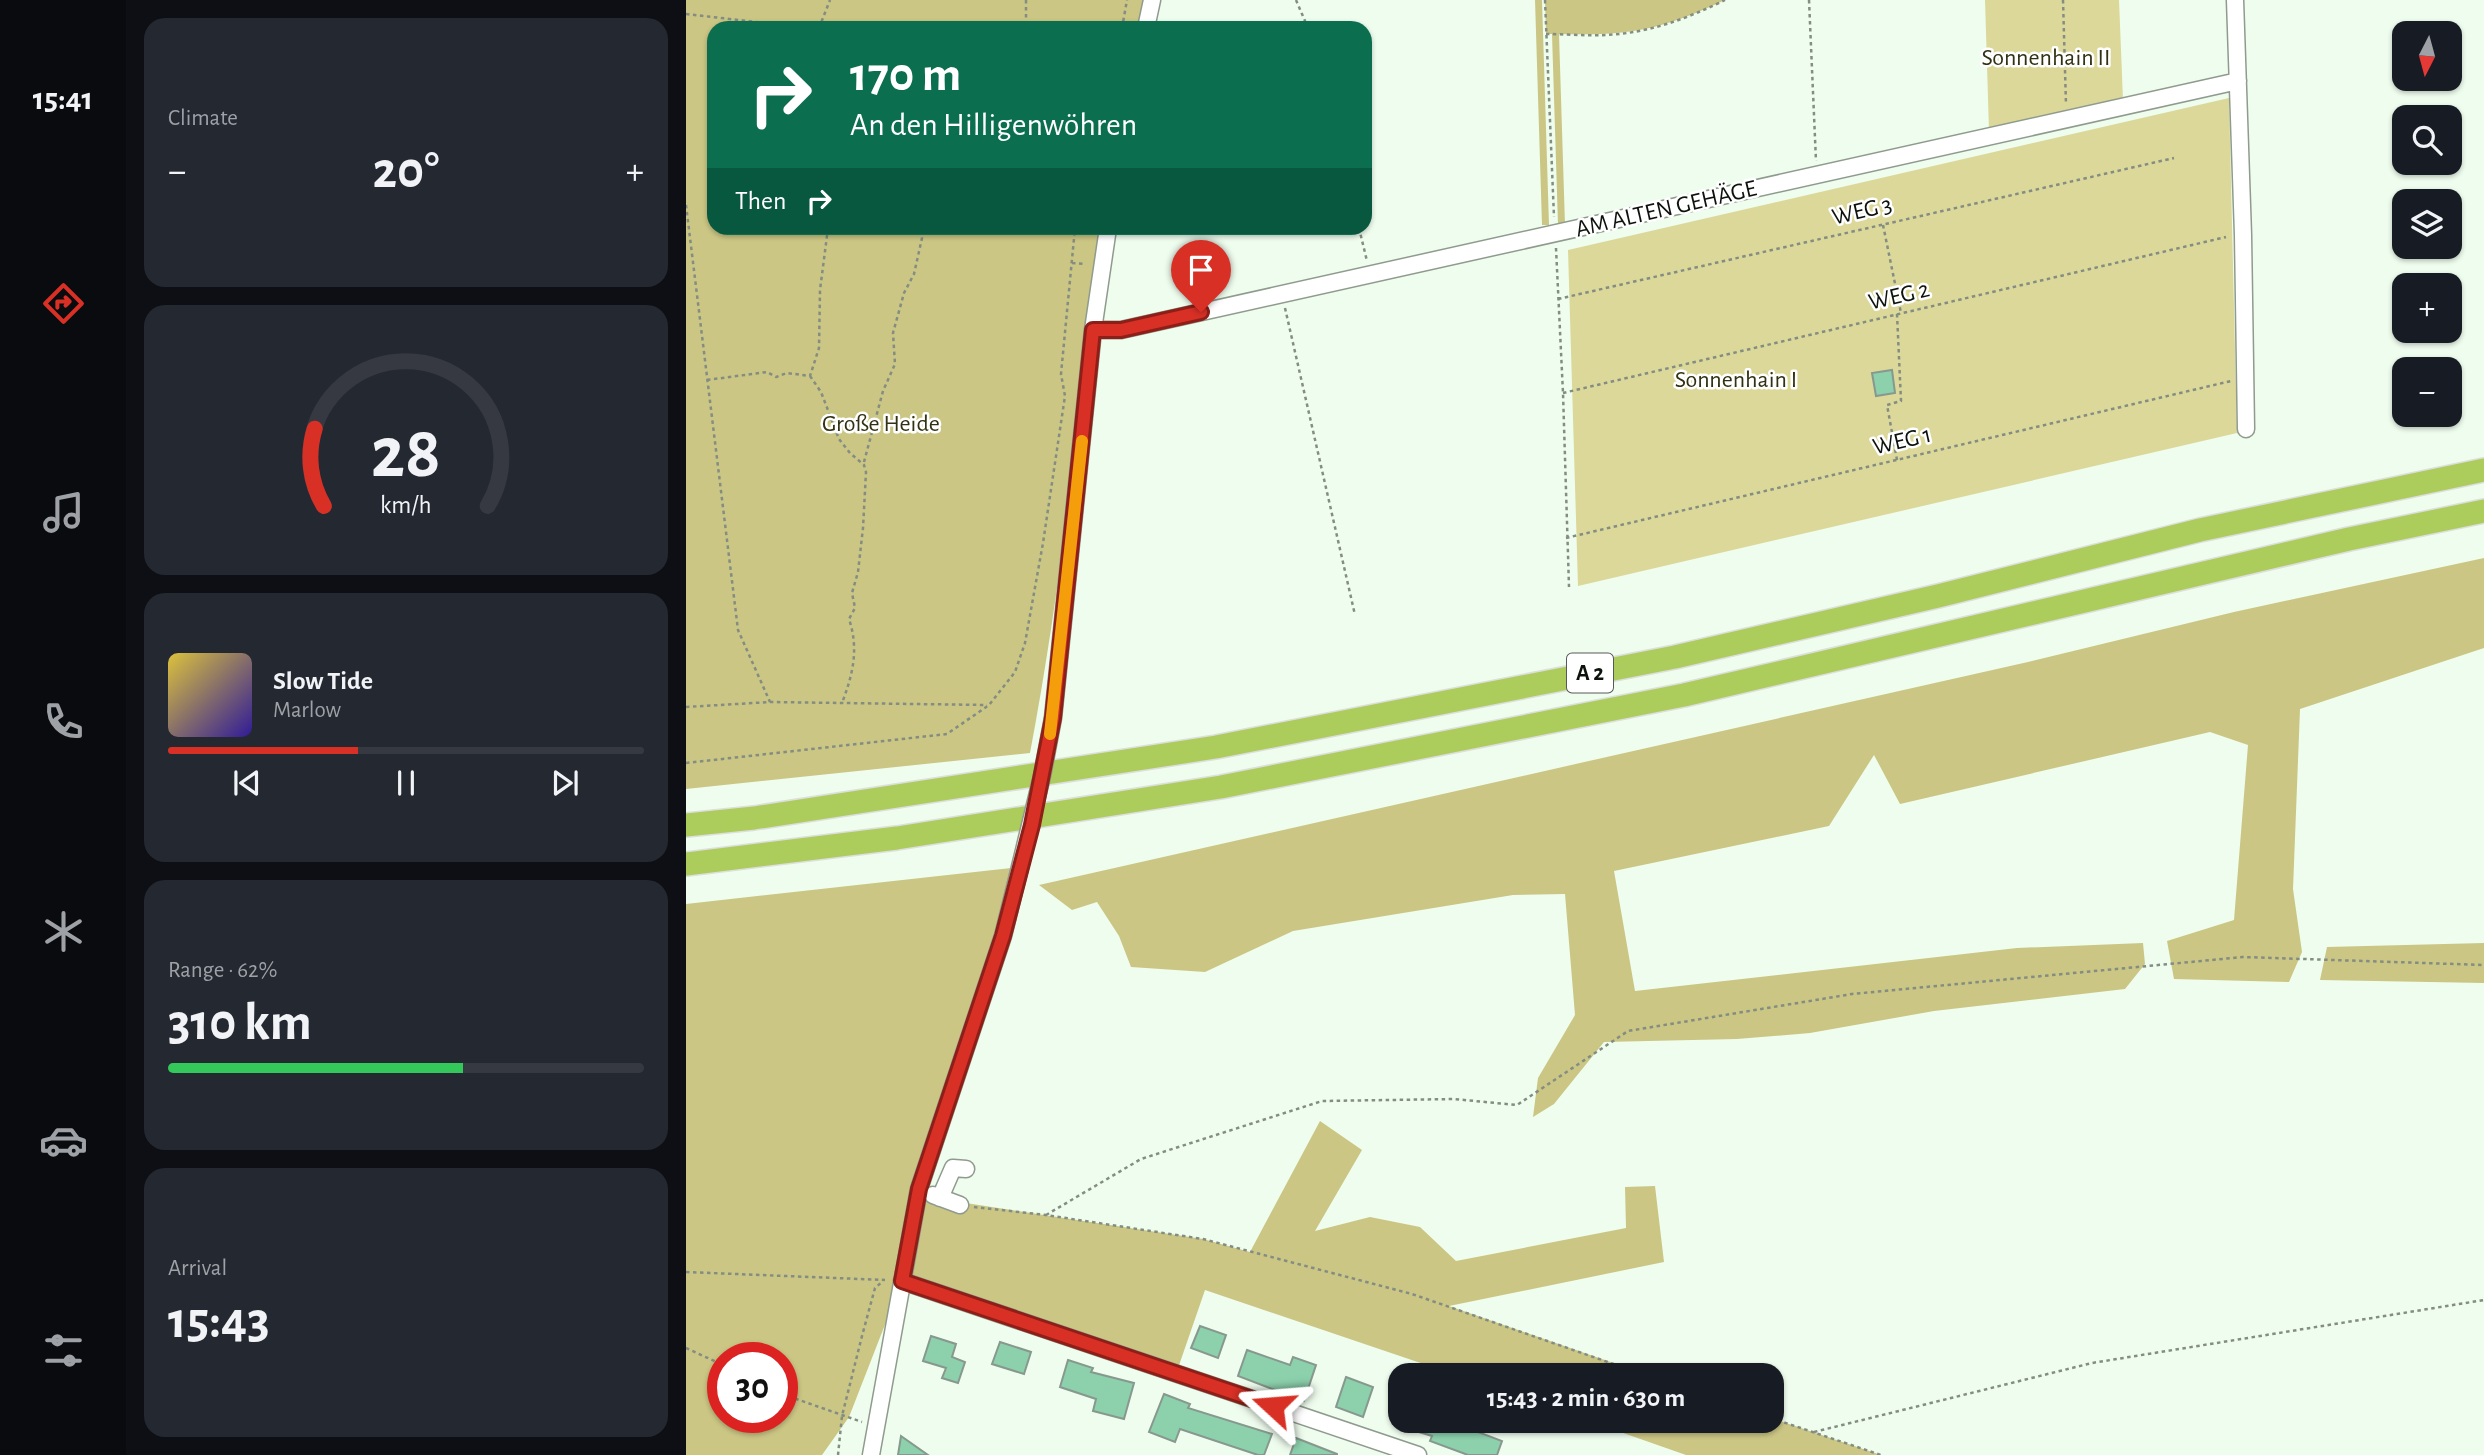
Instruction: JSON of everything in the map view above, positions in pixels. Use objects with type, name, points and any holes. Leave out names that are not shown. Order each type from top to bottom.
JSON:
[{"type":"highway","name":"A 2","points":[[686,825],[768,816],[1216,747],[1621,667],[1938,596],[2200,530],[2484,470]]},
{"type":"highway","name":"A 2","points":[[686,864],[897,838],[1222,787],[1684,695],[2349,539],[2484,511]]},
{"type":"street","points":[[1148,21],[1152,0]]},
{"type":"street","points":[[2235,0],[2238,81],[2234,151],[2243,235],[2246,429]]},
{"type":"street","name":"AM ALTEN GEHÄGE","points":[[1093,330],[1121,330],[2238,81]]},
{"type":"street","points":[[871,1455],[919,1189],[1003,936],[1040,789],[1053,718],[1093,330],[1107,235]]},
{"type":"street","points":[[940,1198],[953,1168],[966,1169]]},
{"type":"street","points":[[919,1189],[960,1205]]},
{"type":"street","points":[[902,1281],[1418,1455]]},
{"type":"path","points":[[822,21],[830,0]]},
{"type":"path","points":[[1026,0],[1026,21]]},
{"type":"path","points":[[1123,21],[1127,0]]},
{"type":"path","points":[[1296,0],[1305,21]]},
{"type":"path","points":[[1545,0],[1569,587]]},
{"type":"path","points":[[1546,34],[1605,35],[1646,30],[1686,19],[1725,0]]},
{"type":"path","points":[[1810,0],[1816,175]]},
{"type":"path","points":[[2063,0],[2067,120]]},
{"type":"path","points":[[686,13],[752,21]]},
{"type":"path","name":"WEG 3","points":[[1558,299],[2174,158]]},
{"type":"path","points":[[686,205],[738,630],[770,702]]},
{"type":"path","points":[[1883,225],[1899,314],[1901,401],[1887,405],[1897,460]]},
{"type":"path","points":[[810,376],[819,348],[820,290],[827,235]]},
{"type":"path","points":[[842,703],[853,674],[855,638],[849,619],[855,608],[852,593],[858,572],[863,528],[866,477],[864,464],[883,391],[895,364],[893,333],[904,293],[914,274],[922,235]]},
{"type":"path","points":[[686,762],[947,734],[989,705],[1015,672],[1025,643],[1065,396],[1060,374],[1074,235]]},
{"type":"path","points":[[1361,235],[1371,274]]},
{"type":"path","name":"WEG 2","points":[[1563,393],[2243,235]]},
{"type":"path","points":[[1282,294],[1355,615]]},
{"type":"path","points":[[707,380],[767,372],[776,377],[787,373],[810,376],[821,392],[839,439],[850,453],[864,464]]},
{"type":"path","name":"WEG 1","points":[[1566,538],[2246,379]]},
{"type":"path","points":[[686,708],[770,702],[989,705]]},
{"type":"path","points":[[1046,1215],[1141,1159],[1322,1101],[1454,1099],[1517,1105],[1628,1031],[1852,994],[2243,957],[2484,965]]},
{"type":"path","points":[[960,1205],[1203,1239],[1412,1294],[1611,1363]]},
{"type":"path","points":[[686,1272],[902,1281]]},
{"type":"path","points":[[838,1455],[842,1416],[875,1288],[885,1280]]},
{"type":"path","points":[[1814,1432],[2092,1363],[2484,1300]]},
{"type":"path","points":[[686,1348],[707,1358]]},
{"type":"path","points":[[798,1400],[875,1426]]},
{"type":"path","points":[[1784,1422],[1881,1455]]},
{"type":"green space","name":"Große Heide","points":[[686,0],[1143,0],[1139,21],[707,21],[707,235],[1099,235],[1061,557],[1030,753],[686,789]]},
{"type":"green space","points":[[1535,0],[1542,0],[1549,225],[1542,225]]},
{"type":"green space","points":[[1545,0],[1725,0],[1682,18],[1645,29],[1606,34],[1559,34],[1565,225],[1558,225],[1552,34],[1546,34]]},
{"type":"green space","name":"Sonnenhain II","points":[[1985,0],[2119,0],[2123,100],[1989,131]]},
{"type":"green space","name":"Sonnenhain I","points":[[2229,98],[2237,433],[1578,586],[1568,250]]},
{"type":"green space","points":[[2484,558],[2484,648],[2300,709],[2293,889],[2302,952],[2289,982],[2174,979],[2167,941],[2234,920],[2248,745],[2210,732],[1900,804],[1874,755],[1829,826],[1614,871],[1635,991],[2017,948],[2143,943],[2145,964],[2125,989],[1934,1011],[1810,1033],[1737,1039],[1604,1042],[1554,1104],[1533,1117],[1538,1078],[1575,1015],[1565,894],[1513,895],[1293,931],[1205,972],[1131,967],[1119,936],[1097,902],[1072,910],[1039,885],[2028,662],[2234,612]]},
{"type":"green space","points":[[1020,867],[919,1188],[959,1202],[1203,1239],[1250,1252],[1320,1121],[1362,1150],[1315,1231],[1370,1217],[1420,1227],[1456,1261],[1626,1228],[1625,1187],[1655,1186],[1664,1262],[1449,1306],[1613,1363],[1421,1363],[1205,1290],[1176,1374],[902,1281],[849,1417],[822,1455],[686,1455],[686,904]]},
{"type":"green space","points":[[2484,943],[2484,983],[2320,980],[2327,947]]},
{"type":"green space","points":[[1784,1422],[1881,1455],[1686,1455],[1623,1433],[1784,1433]]},
{"type":"building","points":[[1892,370],[1895,393],[1876,396],[1872,373]]},
{"type":"building","points":[[1200,1326],[1226,1335],[1218,1358],[1191,1348]]},
{"type":"building","points":[[931,1336],[956,1344],[952,1357],[965,1362],[958,1383],[942,1378],[946,1368],[923,1361]]},
{"type":"building","points":[[1000,1342],[1031,1352],[1024,1374],[992,1364]]},
{"type":"building","points":[[1247,1350],[1290,1365],[1293,1357],[1316,1365],[1304,1401],[1238,1376]]},
{"type":"building","points":[[1068,1360],[1093,1368],[1091,1372],[1134,1383],[1124,1419],[1093,1411],[1096,1399],[1060,1387]]},
{"type":"building","points":[[1346,1377],[1373,1387],[1363,1417],[1336,1407]]},
{"type":"building","points":[[1164,1394],[1190,1404],[1188,1408],[1272,1434],[1264,1455],[1180,1429],[1175,1442],[1149,1432]]},
{"type":"building","points":[[1422,1433],[1481,1433],[1502,1441],[1497,1455],[1468,1455],[1430,1441],[1432,1436]]},
{"type":"building","points":[[901,1436],[928,1455],[898,1455]]},
{"type":"building","points":[[1296,1438],[1337,1454],[1337,1455],[1290,1455]]},
{"type":"slow traffic","points":[[1050,734],[1082,441]]},
{"type":"route","points":[[1201,312],[1121,330],[1093,330],[1053,718],[1042,776],[1003,936],[919,1189],[902,1281],[1273,1406]]}]
